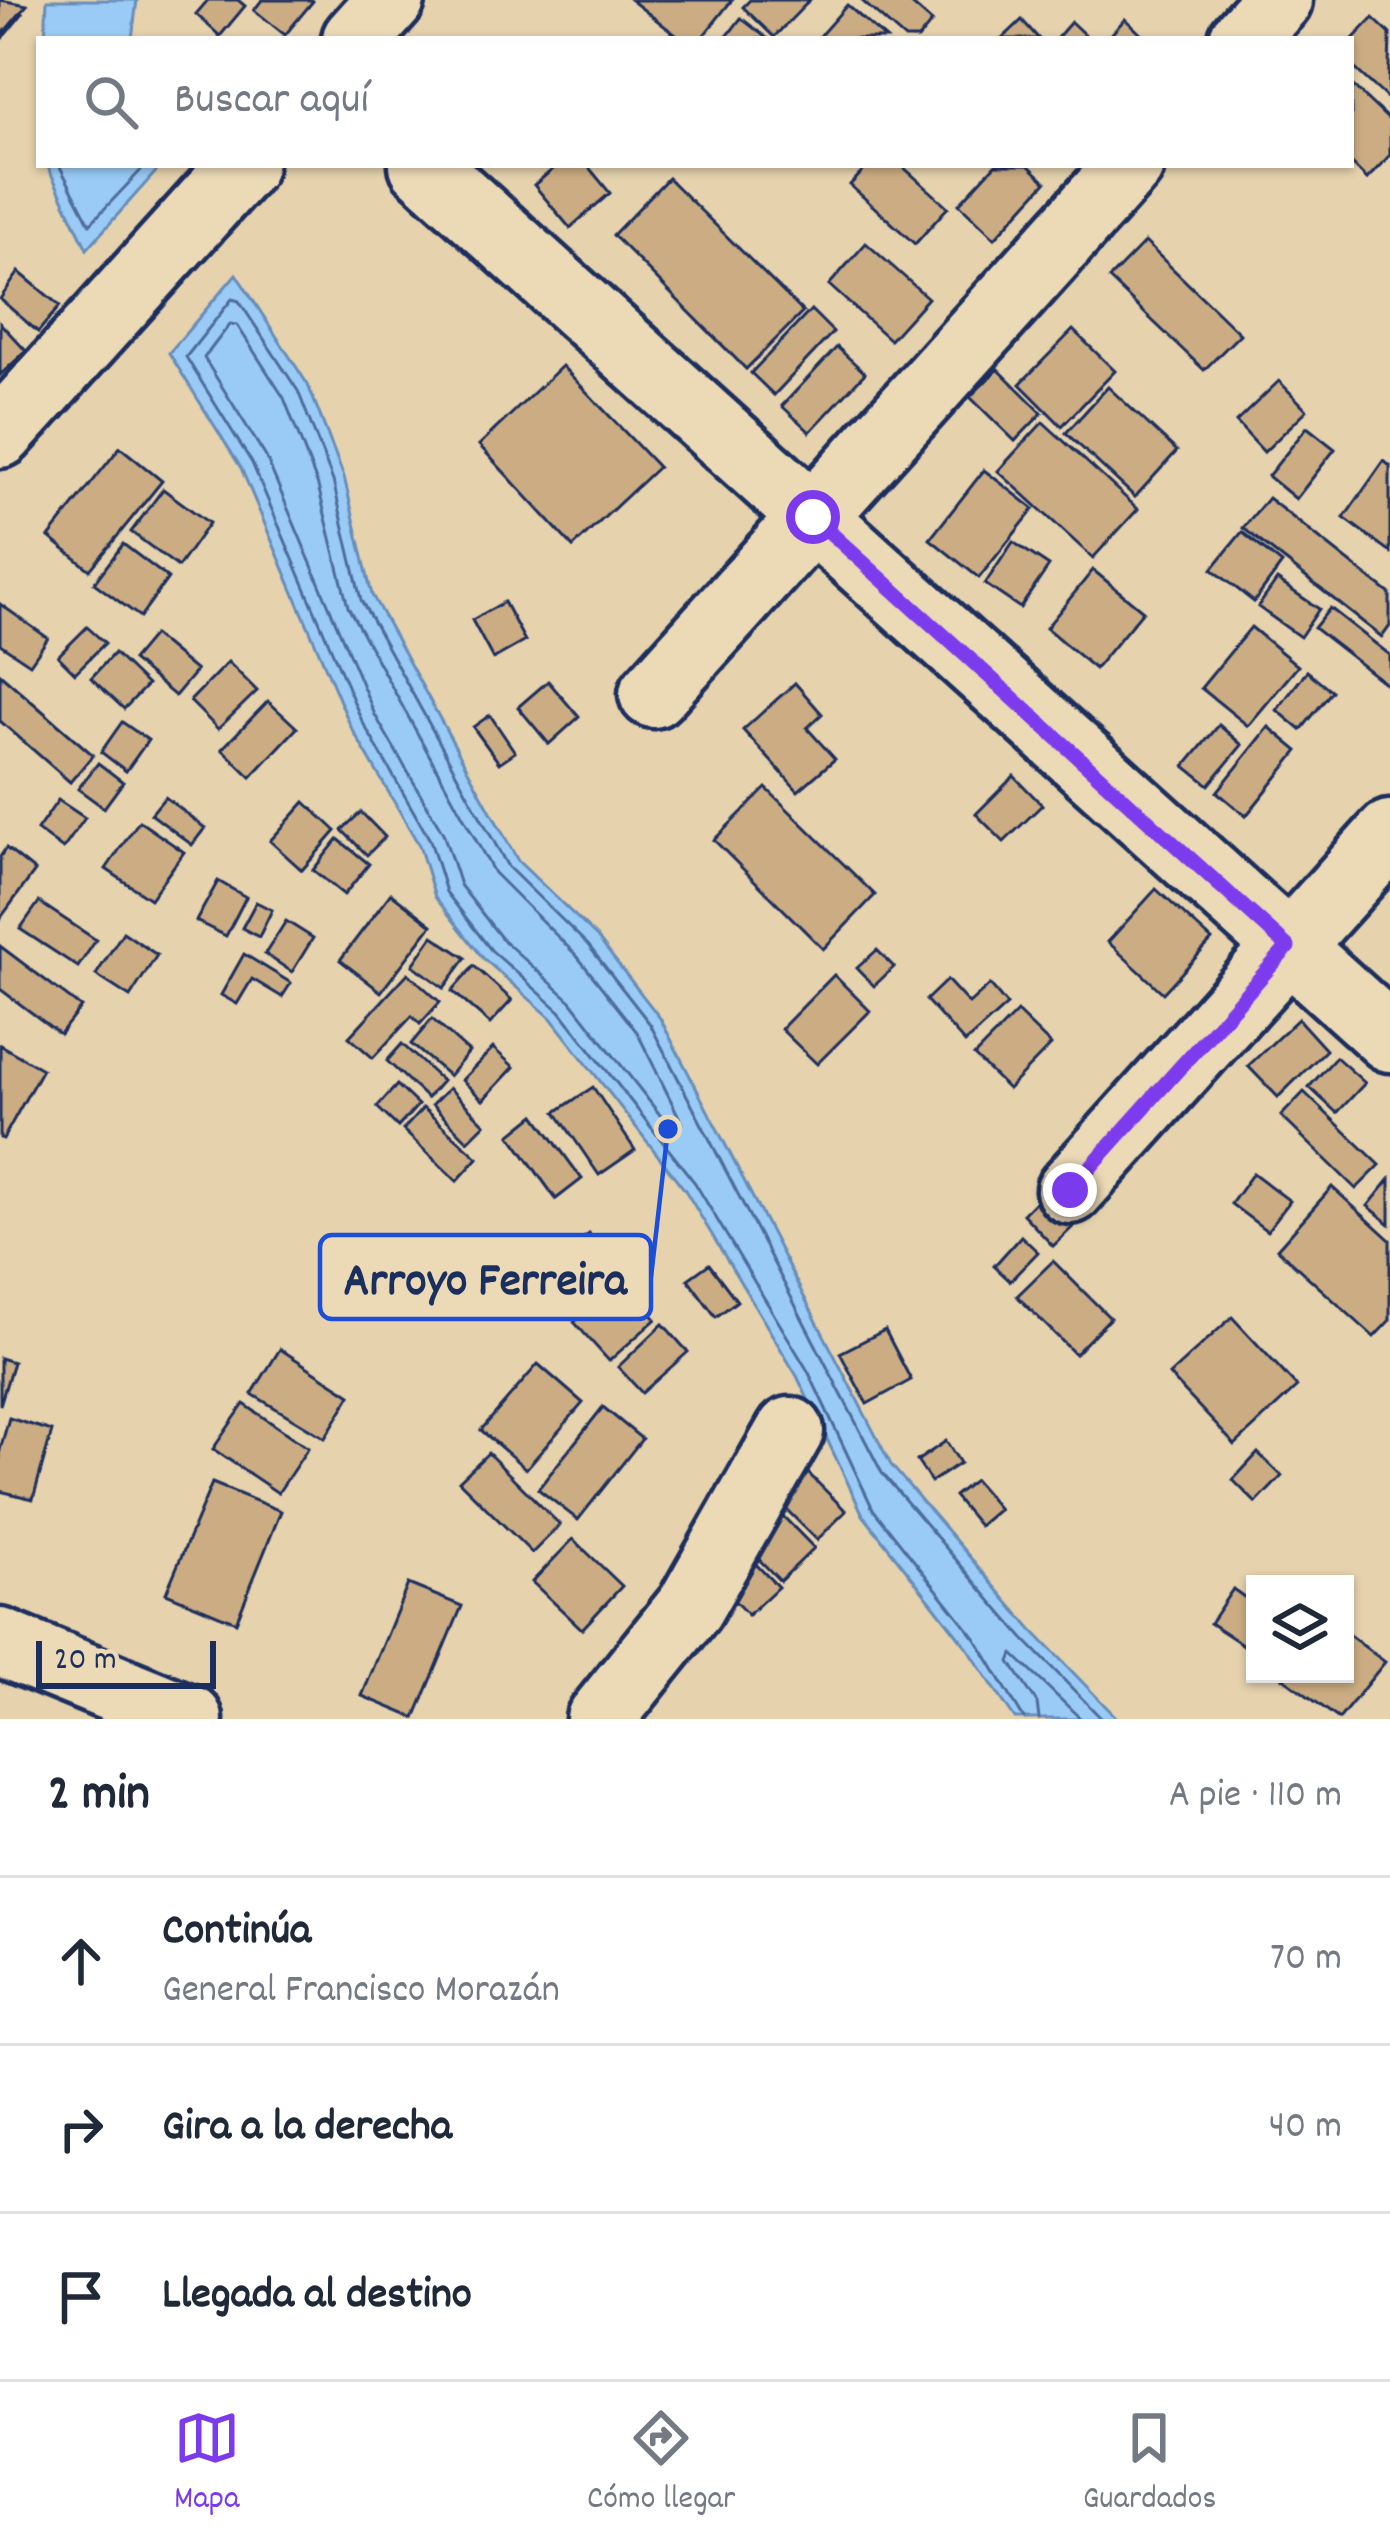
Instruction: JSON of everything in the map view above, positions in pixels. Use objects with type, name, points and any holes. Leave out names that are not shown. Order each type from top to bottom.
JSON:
[{"type":"street","points":[[359,36],[391,0]]},
{"type":"street","points":[[1246,36],[1278,0]]},
{"type":"street","points":[[426,168],[1390,1038]]},
{"type":"street","points":[[653,694],[1127,168]]},
{"type":"street","points":[[0,434],[238,170]]},
{"type":"street","points":[[1070,1190],[1390,834]]},
{"type":"street","points":[[600,1719],[690,1607],[790,1431]]},
{"type":"street","points":[[0,1642],[189,1719]]},
{"type":"water","points":[[47,0],[137,0],[132,36],[45,36]]},
{"type":"water","points":[[48,168],[159,168],[87,249]]},
{"type":"water","points":[[236,274],[308,385],[344,477],[372,595],[518,861],[597,937],[660,1018],[891,1465],[1032,1630],[1118,1719],[1015,1719],[966,1646],[863,1515],[797,1376],[685,1190],[551,1018],[483,958],[435,897],[419,845],[351,727],[241,468],[169,353]]},
{"type":"building","points":[[0,0],[23,13],[0,41]]},
{"type":"building","points":[[0,0],[27,5],[0,37]]},
{"type":"building","points":[[208,0],[238,0],[245,6],[220,36],[196,14]]},
{"type":"building","points":[[262,0],[313,1],[285,35],[254,10]]},
{"type":"building","points":[[631,0],[732,0],[703,36],[677,36]]},
{"type":"building","points":[[750,0],[810,0],[775,36],[743,7]]},
{"type":"building","points":[[861,0],[907,0],[932,22],[920,36],[902,36]]},
{"type":"building","points":[[847,5],[883,36],[820,36]]},
{"type":"building","points":[[741,18],[764,36],[727,36]]},
{"type":"building","points":[[1373,18],[1390,34],[1388,99],[1354,68],[1354,38]]},
{"type":"building","points":[[1125,19],[1143,36],[1110,36]]},
{"type":"building","points":[[1022,20],[1036,36],[1005,36]]},
{"type":"building","points":[[1071,22],[1086,36],[1059,36]]},
{"type":"building","points":[[1354,87],[1390,121],[1390,155],[1367,179],[1354,166]]},
{"type":"building","points":[[554,168],[589,168],[610,193],[570,228],[534,185]]},
{"type":"building","points":[[866,168],[904,168],[948,207],[915,244],[850,185]]},
{"type":"building","points":[[992,168],[1031,168],[1046,182],[995,238],[959,204]]},
{"type":"building","points":[[668,178],[803,312],[746,369],[613,235]]},
{"type":"building","points":[[1145,242],[1240,334],[1204,370],[1109,279]]},
{"type":"building","points":[[866,243],[928,298],[890,340],[829,285]]},
{"type":"building","points":[[19,272],[60,306],[38,332],[0,299]]},
{"type":"building","points":[[811,310],[833,332],[774,395],[751,373]]},
{"type":"building","points":[[0,323],[26,351],[0,375]]},
{"type":"building","points":[[1073,330],[1115,371],[1062,426],[1020,384]]},
{"type":"building","points":[[837,347],[865,373],[810,432],[782,406]]},
{"type":"building","points":[[562,366],[658,467],[573,547],[479,445]]},
{"type":"building","points":[[998,369],[1042,413],[1015,441],[970,397]]},
{"type":"building","points":[[1279,381],[1307,410],[1264,452],[1236,422]]},
{"type":"building","points":[[1108,387],[1177,451],[1135,497],[1066,433]]},
{"type":"building","points":[[1043,422],[1138,509],[1093,558],[998,471]]},
{"type":"building","points":[[1307,427],[1335,449],[1296,499],[1268,476]]},
{"type":"building","points":[[120,447],[162,481],[90,570],[49,537]]},
{"type":"building","points":[[1384,461],[1390,466],[1390,552],[1344,518]]},
{"type":"building","points":[[984,470],[1034,509],[979,578],[930,539]]},
{"type":"building","points":[[163,489],[209,523],[178,567],[131,532]]},
{"type":"building","points":[[1268,498],[1390,594],[1390,626],[1382,637],[1243,528]]},
{"type":"building","points":[[1242,532],[1282,564],[1254,602],[1212,569]]},
{"type":"building","points":[[1013,542],[1049,566],[1020,608],[985,584]]},
{"type":"building","points":[[123,544],[168,578],[140,617],[94,583]]},
{"type":"building","points":[[1093,570],[1143,611],[1095,669],[1046,628]]},
{"type":"building","points":[[1277,580],[1319,609],[1300,637],[1258,607]]},
{"type":"building","points":[[504,602],[525,641],[493,659],[472,620]]},
{"type":"building","points":[[0,604],[48,638],[30,664],[0,644]]},
{"type":"building","points":[[1330,608],[1390,655],[1390,687],[1314,628]]},
{"type":"building","points":[[87,627],[105,643],[75,673],[58,656]]},
{"type":"building","points":[[1251,627],[1298,666],[1248,726],[1201,688]]},
{"type":"building","points":[[153,635],[196,671],[175,696],[132,660]]},
{"type":"building","points":[[114,653],[147,685],[124,709],[91,678]]},
{"type":"building","points":[[228,662],[257,691],[218,729],[190,701]]},
{"type":"building","points":[[1307,671],[1332,691],[1301,730],[1277,710]]},
{"type":"building","points":[[0,674],[93,755],[70,782],[0,721]]},
{"type":"building","points":[[548,681],[579,717],[549,744],[518,707]]},
{"type":"building","points":[[795,683],[822,714],[807,728],[835,759],[798,791],[743,730]]},
{"type":"building","points":[[268,701],[297,728],[251,777],[222,749]]},
{"type":"building","points":[[490,715],[515,752],[499,763],[473,727]]},
{"type":"building","points":[[122,722],[148,740],[126,771],[101,752]]},
{"type":"building","points":[[1219,725],[1242,745],[1209,785],[1185,766]]},
{"type":"building","points":[[1269,727],[1298,751],[1246,816],[1217,792]]},
{"type":"building","points":[[98,763],[123,782],[104,808],[78,789]]},
{"type":"building","points":[[1014,776],[1042,805],[1004,842],[976,814]]},
{"type":"building","points":[[766,788],[875,895],[823,949],[714,840]]},
{"type":"building","points":[[165,797],[205,828],[192,845],[151,814]]},
{"type":"building","points":[[58,800],[85,818],[63,849],[37,830]]},
{"type":"building","points":[[305,802],[336,831],[302,870],[270,841]]},
{"type":"building","points":[[361,812],[385,837],[367,855],[342,830]]},
{"type":"building","points":[[139,821],[184,852],[150,899],[106,869]]},
{"type":"building","points":[[338,839],[369,864],[344,895],[313,870]]},
{"type":"building","points":[[6,848],[35,871],[0,919],[0,857]]},
{"type":"building","points":[[218,881],[246,897],[226,936],[196,921]]},
{"type":"building","points":[[1156,889],[1212,940],[1163,993],[1108,942]]},
{"type":"building","points":[[391,893],[432,925],[381,992],[340,960]]},
{"type":"building","points":[[39,902],[96,940],[78,967],[20,929]]},
{"type":"building","points":[[256,902],[272,910],[259,937],[242,928]]},
{"type":"building","points":[[286,921],[313,938],[292,972],[265,954]]},
{"type":"building","points":[[123,932],[157,955],[130,997],[96,975]]},
{"type":"building","points":[[433,936],[466,958],[444,988],[413,965]]},
{"type":"building","points":[[0,946],[81,1007],[60,1034],[0,989]]},
{"type":"building","points":[[877,950],[894,967],[874,986],[857,968]]},
{"type":"building","points":[[244,954],[291,983],[282,997],[252,979],[237,1004],[221,995]]},
{"type":"building","points":[[474,966],[512,1000],[490,1024],[452,991]]},
{"type":"building","points":[[408,973],[440,1002],[420,1024],[412,1016],[373,1058],[349,1037]]},
{"type":"building","points":[[834,975],[870,1011],[817,1064],[781,1029]]},
{"type":"building","points":[[947,980],[969,1004],[990,985],[1007,1005],[965,1043],[926,1000]]},
{"type":"building","points":[[1017,1012],[1051,1045],[1008,1089],[974,1056]]},
{"type":"building","points":[[432,1019],[469,1052],[449,1076],[411,1044]]},
{"type":"building","points":[[1298,1019],[1326,1050],[1278,1097],[1248,1066]]},
{"type":"building","points":[[402,1044],[442,1081],[427,1098],[387,1061]]},
{"type":"building","points":[[0,1045],[42,1069],[3,1139],[0,1138]]},
{"type":"building","points":[[493,1048],[514,1067],[483,1100],[462,1080]]},
{"type":"building","points":[[1336,1057],[1365,1083],[1337,1113],[1309,1087]]},
{"type":"building","points":[[397,1085],[418,1105],[398,1127],[377,1107]]},
{"type":"building","points":[[593,1087],[635,1150],[599,1175],[556,1112]]},
{"type":"building","points":[[449,1088],[485,1124],[468,1141],[432,1105]]},
{"type":"building","points":[[1304,1092],[1380,1165],[1356,1189],[1281,1116]]},
{"type":"building","points":[[423,1108],[478,1158],[457,1181],[403,1130]]},
{"type":"building","points":[[535,1115],[582,1179],[556,1199],[510,1135]]},
{"type":"building","points":[[1253,1173],[1290,1201],[1267,1231],[1231,1204]]},
{"type":"building","points":[[1390,1179],[1390,1224],[1368,1206]]},
{"type":"building","points":[[1332,1187],[1390,1240],[1390,1320],[1374,1337],[1277,1249]]},
{"type":"building","points":[[1045,1192],[1076,1224],[1053,1246],[1023,1214]]},
{"type":"building","points":[[589,1234],[615,1267],[588,1288],[562,1254]]},
{"type":"building","points":[[1021,1236],[1038,1252],[1010,1281],[994,1266]]},
{"type":"building","points":[[1053,1261],[1110,1318],[1075,1354],[1017,1296]]},
{"type":"building","points":[[709,1264],[737,1301],[716,1317],[688,1279]]},
{"type":"building","points":[[622,1280],[656,1319],[609,1361],[574,1322]]},
{"type":"building","points":[[1232,1317],[1297,1387],[1235,1445],[1169,1375]]},
{"type":"building","points":[[663,1324],[688,1352],[642,1393],[618,1367]]},
{"type":"building","points":[[885,1330],[911,1380],[867,1404],[840,1353]]},
{"type":"building","points":[[280,1349],[351,1395],[325,1438],[252,1394]]},
{"type":"building","points":[[0,1358],[13,1362],[0,1405]]},
{"type":"building","points":[[538,1364],[583,1403],[526,1469],[481,1430]]},
{"type":"building","points":[[244,1404],[308,1448],[278,1493],[213,1449]]},
{"type":"building","points":[[603,1407],[642,1439],[578,1520],[538,1489]]},
{"type":"building","points":[[9,1418],[52,1431],[33,1499],[0,1491],[0,1450]]},
{"type":"building","points":[[946,1441],[960,1463],[931,1482],[917,1461]]},
{"type":"building","points":[[488,1453],[560,1525],[532,1553],[459,1481]]},
{"type":"building","points":[[1258,1453],[1282,1476],[1256,1503],[1233,1480]]},
{"type":"building","points":[[802,1467],[846,1511],[817,1540],[773,1496]]},
{"type":"building","points":[[974,1480],[999,1509],[979,1526],[954,1496]]},
{"type":"building","points":[[212,1483],[281,1511],[236,1622],[166,1593]]},
{"type":"building","points":[[776,1509],[814,1548],[780,1581],[743,1543]]},
{"type":"building","points":[[573,1539],[622,1586],[582,1629],[532,1582]]},
{"type":"building","points":[[748,1556],[778,1587],[748,1615],[719,1585]]},
{"type":"building","points":[[408,1584],[462,1606],[415,1718],[362,1696]]},
{"type":"building","points":[[1233,1589],[1246,1598],[1246,1647],[1210,1623]]},
{"type":"building","points":[[1354,1639],[1385,1662],[1339,1719],[1290,1683],[1354,1683]]},
{"type":"place","name":"Arroyo Ferreira","points":[[668,1129]]},
{"type":"route","points":[[813,517],[1288,947],[1070,1190]]}]
